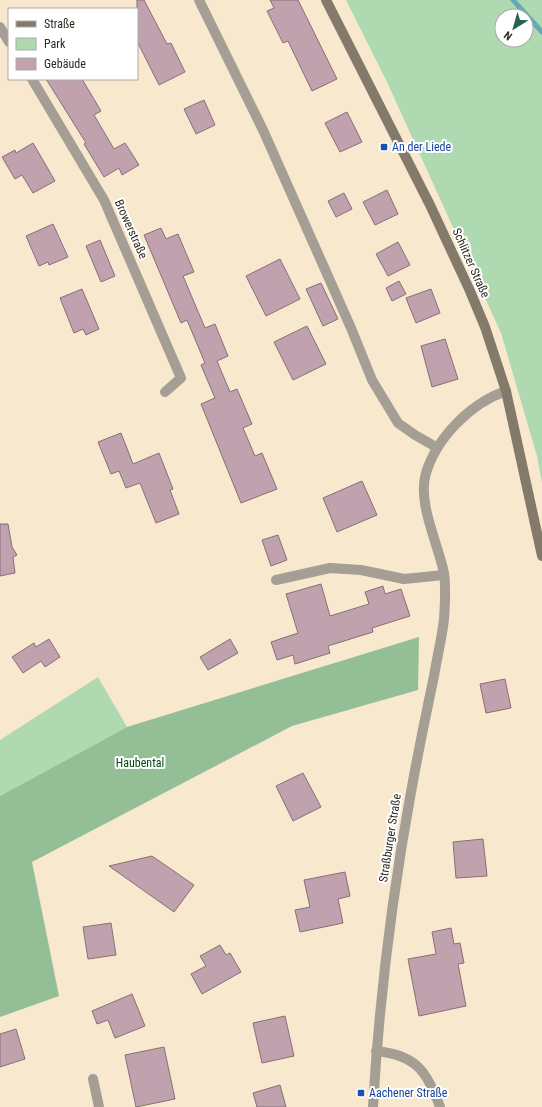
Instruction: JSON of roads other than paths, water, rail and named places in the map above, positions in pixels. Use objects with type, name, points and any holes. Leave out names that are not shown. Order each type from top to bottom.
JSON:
[{"type":"main road","name":"Schlitzer Straße","points":[[326,0],[454,255],[485,327],[506,391],[542,556]]},
{"type":"street","points":[[199,0],[263,130],[351,328],[372,380],[398,423],[436,447]]},
{"type":"street","points":[[0,27],[8,40]]},
{"type":"street","name":"Browerstraße","points":[[33,80],[104,200],[181,378],[165,392]]},
{"type":"street","name":"Straßburger Straße","points":[[373,1107],[376,1051],[391,918],[400,856],[442,631],[445,597],[444,575],[426,505],[424,488],[425,475],[436,447],[445,435],[467,415],[495,394],[506,391]]},
{"type":"street","points":[[276,580],[330,568],[361,570],[404,579],[444,575]]},
{"type":"street","points":[[376,1051],[400,1055],[412,1061],[422,1070],[432,1084],[440,1107]]},
{"type":"street","points":[[93,1079],[99,1107]]},
{"type":"waterway","points":[[513,0],[542,32]]},
{"type":"place","name":"An der Liede","points":[[384,147]]},
{"type":"place","name":"Aachener Straße","points":[[361,1093]]},
{"type":"park label","name":"Haubental","points":[[140,763]]}]
